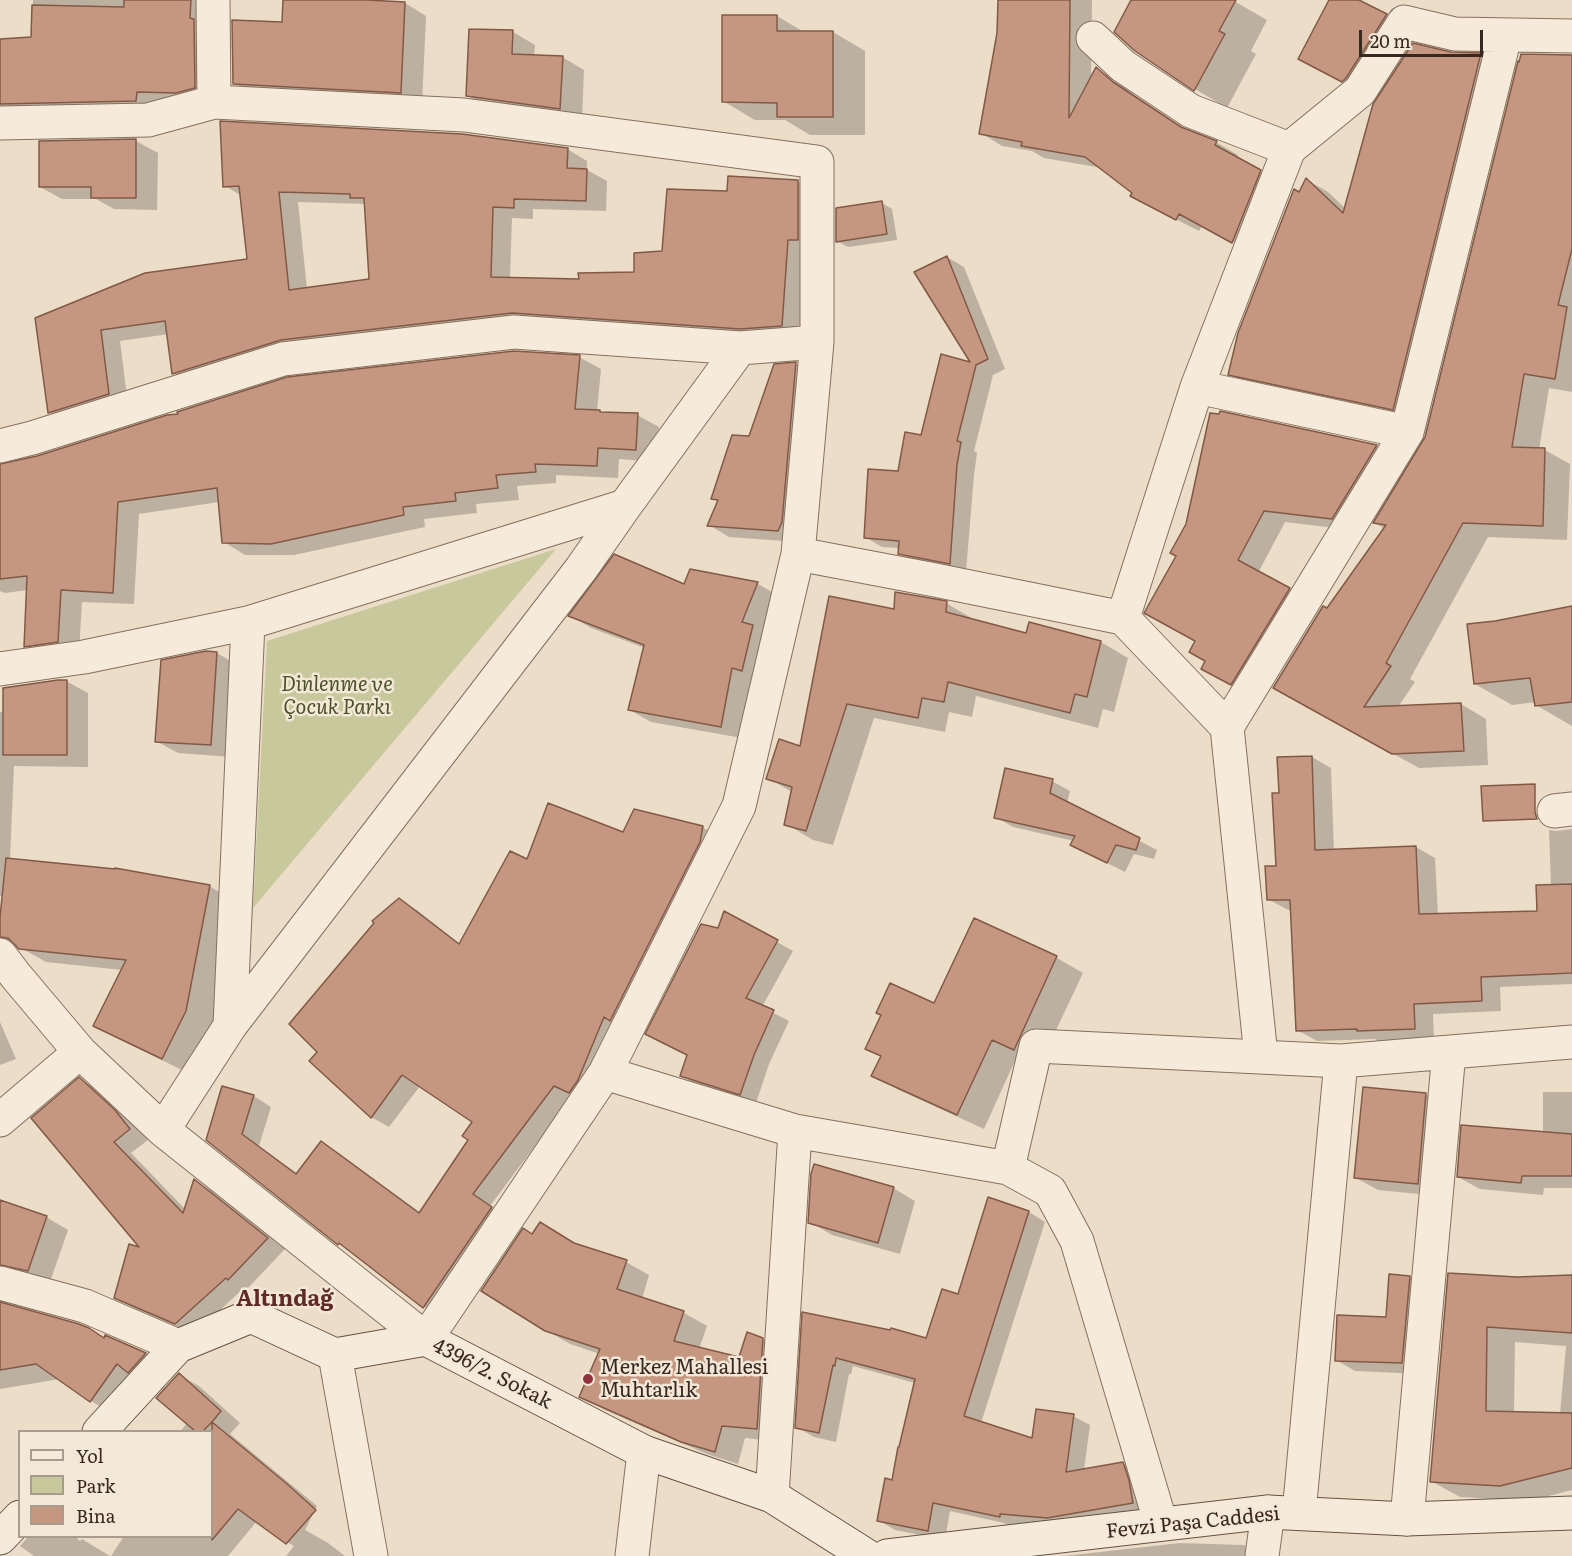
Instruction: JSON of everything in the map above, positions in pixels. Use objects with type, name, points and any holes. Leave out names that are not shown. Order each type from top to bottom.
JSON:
[{"type":"street","points":[[213,0],[214,102]]},
{"type":"street","points":[[1123,618],[1197,387],[1289,149],[1360,91],[1404,22],[1455,34],[1572,36]]},
{"type":"street","points":[[1261,1056],[1227,727],[1407,432],[1505,36]]},
{"type":"street","points":[[1093,38],[1123,66],[1191,111],[1289,149]]},
{"type":"street","points":[[0,123],[148,120],[214,102],[464,115],[817,162],[817,342],[798,554],[739,806],[605,1073],[426,1339],[163,1130],[80,1052],[0,955]]},
{"type":"street","points":[[0,447],[283,358],[514,332],[740,348],[817,342]]},
{"type":"street","points":[[163,1130],[230,1026],[581,569],[740,348]]},
{"type":"street","points":[[1197,387],[1407,432]]},
{"type":"street","points":[[0,669],[84,657],[248,623],[625,506]]},
{"type":"street","points":[[798,554],[1123,618],[1227,727]]},
{"type":"street","points":[[230,1026],[248,623]]},
{"type":"street","points":[[1008,1168],[1036,1046],[1341,1061],[1572,1042]]},
{"type":"street","points":[[0,1120],[80,1052]]},
{"type":"street","points":[[1407,1519],[1449,1052]]},
{"type":"street","points":[[1262,1556],[1283,1513],[1341,1061]]},
{"type":"street","points":[[605,1073],[795,1131],[1008,1168],[1050,1191],[1077,1241],[1161,1524]]},
{"type":"street","points":[[772,1496],[795,1131]]},
{"type":"street","points":[[0,1283],[85,1306],[178,1346]]},
{"type":"street","points":[[100,1430],[178,1346],[251,1316],[335,1354],[371,1556]]},
{"type":"street","name":"4396/2. Sokak","points":[[335,1354],[426,1339],[644,1452],[772,1496],[867,1556]]},
{"type":"street","points":[[632,1556],[644,1452]]},
{"type":"street","name":"Fevzi Paşa Caddesi","points":[[887,1556],[1161,1524],[1283,1513],[1407,1519],[1572,1513]]},
{"type":"street","points":[[0,1538],[18,1519]]},
{"type":"green space","name":"Dinlenme ve Çocuk Parkı","points":[[556,549],[253,908],[267,641]]},
{"type":"building","points":[[124,0],[191,0],[190,18],[194,19],[195,88],[176,93],[137,92],[136,101],[0,104],[0,39],[31,37],[32,5],[124,7]]},
{"type":"building","points":[[283,0],[405,2],[401,93],[233,84],[232,20],[282,22]]},
{"type":"building","points":[[998,0],[1070,0],[1069,118],[1096,67],[1113,82],[1181,127],[1217,141],[1215,145],[1261,170],[1232,243],[1179,214],[1176,220],[1130,196],[1132,193],[1085,157],[1021,146],[1022,142],[979,134],[997,33]]},
{"type":"building","points":[[1131,0],[1236,0],[1219,31],[1225,34],[1194,91],[1135,51],[1114,32]]},
{"type":"building","points":[[1329,0],[1359,0],[1387,14],[1342,82],[1298,59]]},
{"type":"building","points":[[722,15],[777,15],[777,31],[833,31],[833,117],[777,117],[777,103],[722,102]]},
{"type":"building","points":[[469,29],[513,30],[512,54],[563,56],[560,109],[466,96]]},
{"type":"building","points":[[1413,43],[1451,52],[1481,53],[1393,410],[1228,375],[1238,333],[1294,189],[1299,192],[1306,178],[1343,213],[1373,104]]},
{"type":"building","points":[[1521,54],[1572,55],[1572,249],[1558,305],[1567,307],[1555,379],[1524,374],[1512,447],[1545,448],[1543,526],[1463,523],[1386,663],[1391,666],[1364,707],[1461,703],[1464,751],[1392,754],[1273,688],[1323,606],[1327,608],[1386,525],[1373,523],[1425,437]]},
{"type":"building","points":[[220,121],[462,134],[568,148],[567,168],[587,169],[586,201],[514,199],[514,208],[493,207],[491,277],[579,279],[578,273],[634,272],[634,253],[662,251],[667,189],[727,191],[728,176],[798,180],[798,240],[788,240],[782,326],[740,329],[512,313],[281,340],[172,374],[165,321],[101,330],[109,394],[48,413],[35,318],[145,273],[247,259],[239,186],[223,187]],"holes":[[[279,192],[350,194],[350,198],[364,198],[369,279],[289,290]]]},
{"type":"building","points":[[136,139],[136,198],[91,198],[91,187],[39,187],[39,141]]},
{"type":"building","points":[[882,201],[887,234],[836,242],[836,208]]},
{"type":"building","points":[[947,256],[988,359],[976,365],[957,441],[961,442],[957,465],[950,564],[898,554],[899,541],[864,538],[868,469],[898,471],[905,432],[921,435],[941,354],[970,362],[914,272]]},
{"type":"building","points":[[514,351],[580,355],[575,409],[638,413],[636,450],[598,448],[597,466],[535,464],[536,472],[496,475],[498,488],[455,493],[456,501],[403,507],[404,515],[271,544],[222,543],[217,488],[118,502],[113,593],[61,590],[58,642],[24,647],[27,576],[0,579],[0,464],[37,456],[167,415],[178,414],[177,412],[287,377]]},
{"type":"building","points":[[796,362],[782,522],[778,531],[707,526],[718,500],[711,499],[732,435],[749,436],[774,364]]},
{"type":"building","points":[[1220,411],[1377,445],[1332,519],[1264,511],[1238,560],[1290,588],[1231,685],[1201,669],[1205,661],[1189,652],[1195,641],[1144,613],[1176,556],[1170,553],[1186,524],[1210,413],[1219,414]]},
{"type":"building","points":[[614,554],[684,584],[690,569],[758,582],[742,622],[753,625],[742,671],[732,668],[721,727],[628,710],[644,645],[568,616]]},
{"type":"building","points":[[895,592],[947,601],[946,612],[1026,633],[1029,622],[1101,641],[1087,697],[1075,694],[1070,713],[948,682],[944,702],[922,698],[918,718],[847,704],[806,831],[784,825],[792,787],[766,779],[779,739],[800,746],[829,596],[894,609]]},
{"type":"building","points":[[1572,606],[1572,702],[1535,706],[1530,678],[1474,684],[1467,624]]},
{"type":"building","points":[[206,651],[217,652],[211,745],[155,742],[161,660]]},
{"type":"building","points":[[67,680],[67,755],[3,755],[3,688]]},
{"type":"building","points":[[1312,756],[1315,850],[1416,846],[1419,914],[1537,911],[1536,885],[1572,884],[1572,973],[1481,977],[1482,1001],[1414,1004],[1415,1029],[1296,1031],[1290,900],[1267,900],[1265,866],[1276,866],[1272,793],[1279,793],[1277,757]]},
{"type":"building","points":[[1005,768],[1053,779],[1050,793],[1140,838],[1136,850],[1116,845],[1107,863],[1070,845],[1075,836],[994,818]]},
{"type":"building","points":[[1535,784],[1537,819],[1483,821],[1481,786]]},
{"type":"building","points":[[548,803],[623,832],[634,809],[703,826],[700,842],[610,1021],[604,1017],[578,1080],[569,1093],[554,1086],[473,1194],[492,1207],[423,1308],[339,1243],[338,1245],[206,1140],[222,1086],[254,1095],[242,1134],[296,1174],[321,1141],[419,1213],[468,1140],[462,1136],[472,1122],[402,1075],[371,1118],[309,1061],[317,1052],[289,1024],[374,923],[372,921],[399,898],[459,944],[510,851],[527,859]]},
{"type":"building","points":[[6,858],[115,868],[210,885],[186,1011],[162,1059],[93,1026],[126,960],[19,949],[8,938],[0,937]]},
{"type":"building","points":[[724,911],[778,940],[746,998],[774,1010],[754,1055],[740,1095],[680,1076],[687,1055],[645,1034],[701,924],[718,928]]},
{"type":"building","points":[[974,918],[1057,956],[1014,1050],[992,1040],[957,1115],[871,1076],[881,1056],[865,1049],[881,1015],[876,1013],[890,983],[934,1003]]},
{"type":"building","points":[[79,1077],[115,1110],[130,1129],[114,1142],[183,1213],[194,1179],[268,1238],[228,1280],[226,1278],[175,1324],[114,1298],[129,1244],[139,1247],[31,1118]]},
{"type":"building","points":[[1363,1087],[1426,1093],[1418,1184],[1354,1178]]},
{"type":"building","points":[[1461,1125],[1572,1134],[1572,1176],[1522,1176],[1521,1183],[1457,1177]]},
{"type":"building","points":[[814,1164],[894,1187],[878,1243],[808,1223],[811,1174]]},
{"type":"building","points":[[988,1197],[1029,1211],[964,1416],[1032,1438],[1036,1409],[1074,1414],[1066,1472],[1123,1462],[1133,1503],[1047,1518],[1000,1514],[1000,1517],[933,1503],[928,1531],[877,1521],[885,1478],[892,1480],[915,1379],[836,1358],[819,1433],[795,1428],[802,1312],[890,1330],[891,1328],[926,1338],[942,1289],[958,1294]]},
{"type":"building","points":[[0,1200],[47,1216],[28,1271],[0,1265]]},
{"type":"building","points":[[540,1222],[574,1243],[627,1260],[617,1289],[684,1311],[674,1341],[739,1357],[747,1332],[763,1338],[757,1429],[722,1426],[715,1452],[681,1442],[579,1397],[600,1349],[545,1331],[481,1291],[523,1228],[532,1234]]},
{"type":"building","points":[[1448,1273],[1517,1277],[1572,1275],[1572,1333],[1487,1327],[1486,1411],[1572,1413],[1572,1468],[1500,1486],[1430,1482]]},
{"type":"building","points":[[1389,1274],[1410,1276],[1402,1363],[1335,1361],[1337,1315],[1386,1317]]},
{"type":"building","points":[[0,1302],[79,1324],[104,1338],[105,1335],[146,1353],[128,1373],[117,1364],[90,1402],[36,1364],[0,1370]]},
{"type":"building","points":[[179,1373],[221,1411],[204,1430],[194,1430],[156,1398]]},
{"type":"building","points":[[212,1422],[316,1510],[286,1544],[238,1509],[212,1540]]},
{"type":"place","name":"Merkez Mahallesi Muhtarlık","points":[[588,1379]]},
{"type":"district","name":"Altındağ","points":[[285,1300]]}]
